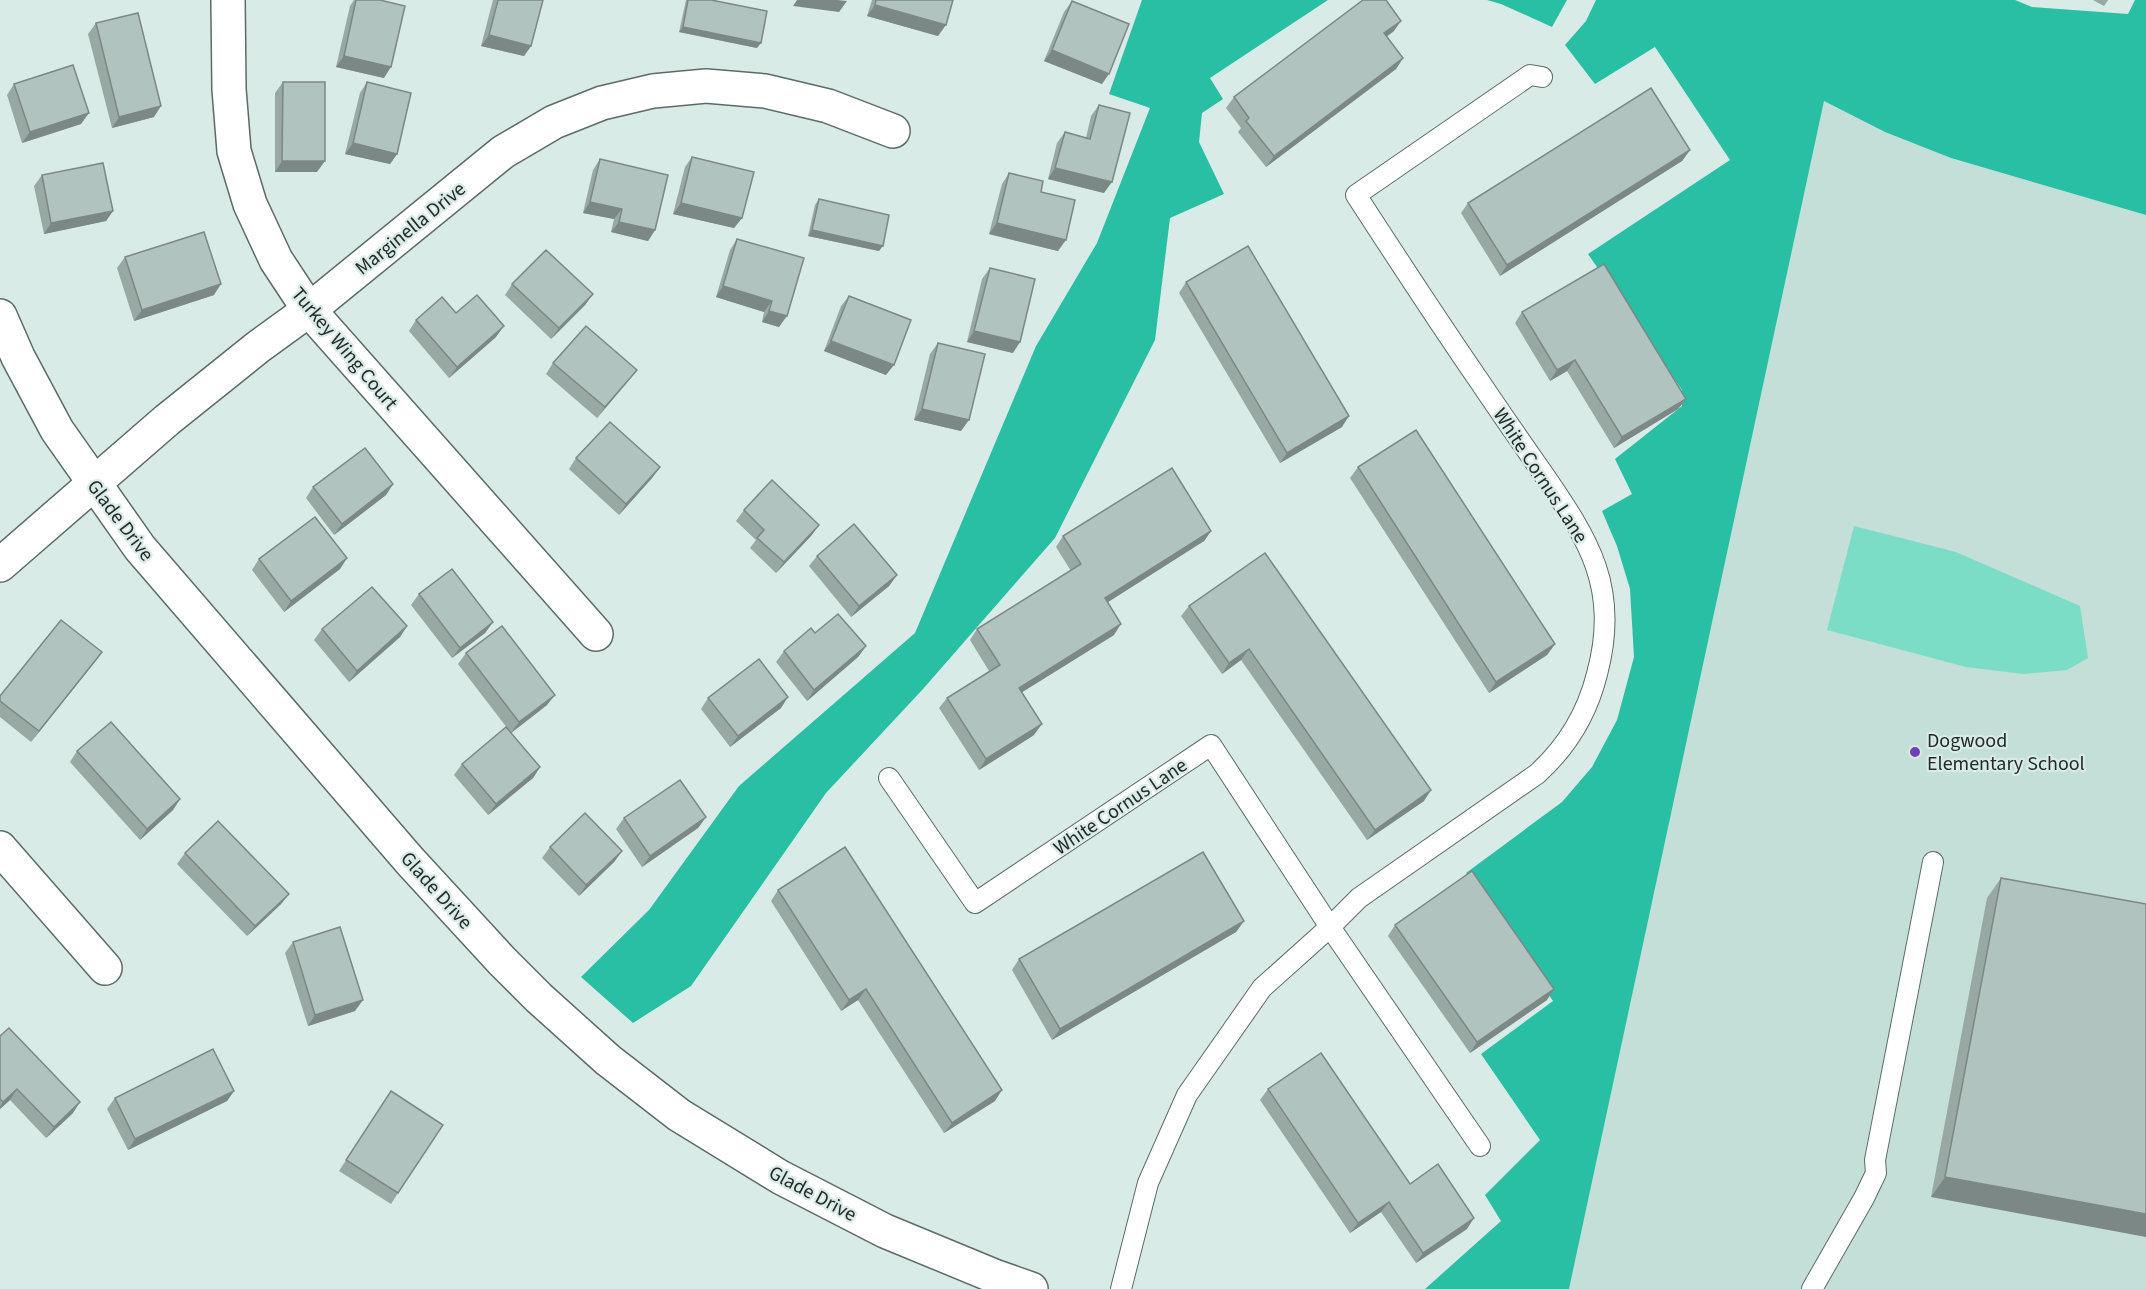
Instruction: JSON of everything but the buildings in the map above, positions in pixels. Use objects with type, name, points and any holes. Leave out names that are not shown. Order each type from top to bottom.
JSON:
[{"type":"street","name":"Turkey Wing Court","points":[[228,0],[229,89],[234,151],[250,204],[276,260],[309,310],[596,634]]},
{"type":"street","name":"Marginella Drive","points":[[0,565],[176,412],[309,310],[503,152],[554,122],[602,103],[653,91],[706,86],[765,91],[828,106],[893,131]]},
{"type":"street","name":"Glade Drive","points":[[0,316],[42,405],[93,484],[140,548],[410,861],[539,998],[608,1060],[679,1115],[780,1177],[885,1231],[1031,1289]]},
{"type":"street","points":[[0,848],[105,968]]},
{"type":"lane","name":"White Cornus Lane","points":[[1121,1289],[1148,1183],[1187,1095],[1262,988],[1359,898],[1512,792],[1553,760],[1577,727],[1588,705],[1604,643],[1605,609],[1598,573],[1584,536],[1356,195],[1530,75],[1542,77]]},
{"type":"lane","name":"White Cornus Lane","points":[[889,778],[975,903],[1211,745],[1330,927],[1480,1146]]},
{"type":"lane","points":[[1812,1289],[1864,1198],[1875,1173],[1875,1160],[1933,862]]},
{"type":"shaded area","name":"Dogwood Elementary School","points":[[1824,101],[1885,132],[1951,158],[2146,215],[2146,1289],[1569,1289]]},
{"type":"green space","points":[[1142,0],[1328,0],[1210,78],[1223,99],[1202,113],[1199,142],[1224,194],[1170,218],[1155,340],[1055,538],[923,689],[826,793],[691,986],[633,1023],[581,977],[649,910],[739,786],[915,633],[1036,346],[1097,243],[1150,108],[1109,94]]},
{"type":"green space","points":[[1487,0],[1567,0],[1552,27]]},
{"type":"green space","points":[[1596,0],[2015,0],[2032,7],[2128,14],[2135,0],[2146,0],[2146,215],[1951,158],[1885,132],[1824,101],[1569,1289],[1425,1289],[1501,1221],[1485,1195],[1540,1140],[1481,1054],[1553,1001],[1466,873],[1562,802],[1592,767],[1617,720],[1634,657],[1630,589],[1617,546],[1602,511],[1632,494],[1615,459],[1682,406],[1682,390],[1588,254],[1730,160],[1655,47],[1595,84],[1565,45],[1586,21]]},
{"type":"green space","points":[[1854,526],[1956,552],[2080,606],[2088,658],[2067,670],[2024,674],[1966,667],[1827,630]]},
{"type":"place","name":"Dogwood Elementary School","points":[[1915,752]]}]
